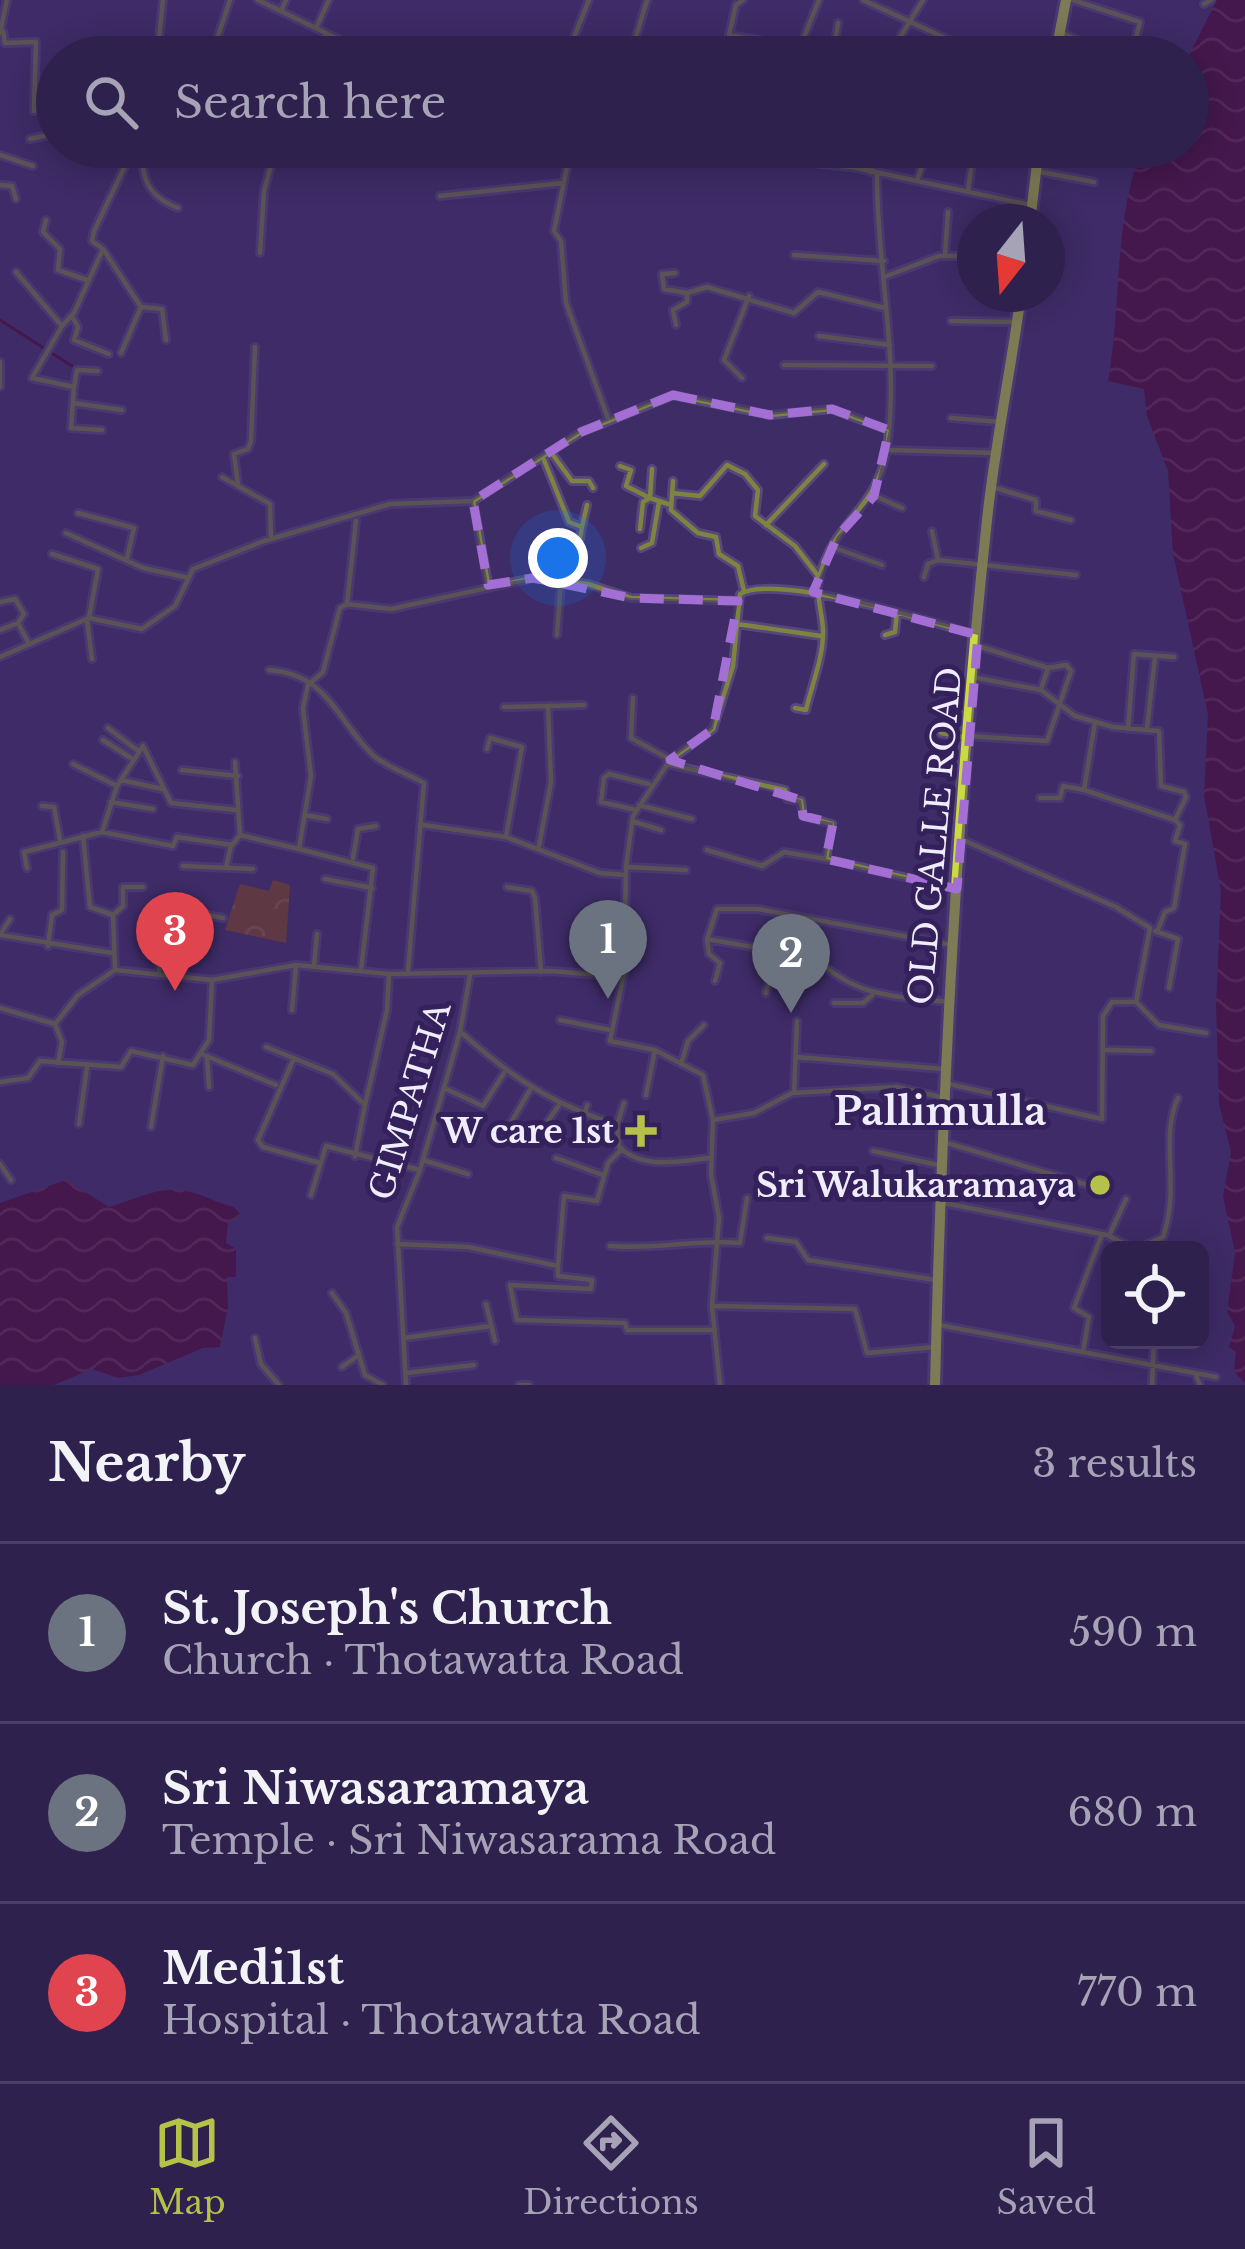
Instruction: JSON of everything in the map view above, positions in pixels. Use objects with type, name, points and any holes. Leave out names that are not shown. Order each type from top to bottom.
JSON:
[{"type":"highway","points":[[1059,36],[1070,0]]},
{"type":"highway","points":[[1032,204],[1036,168]]},
{"type":"highway","name":"OLD GALLE ROAD","points":[[935,1385],[944,1076],[972,677],[996,453],[1018,312]]},
{"type":"street","points":[[7,0],[5,43],[36,42],[34,111]]},
{"type":"street","points":[[159,36],[163,0]]},
{"type":"street","points":[[218,36],[230,0]]},
{"type":"street","points":[[259,0],[331,36]]},
{"type":"street","points":[[281,11],[286,0]]},
{"type":"street","points":[[316,28],[328,0]]},
{"type":"street","points":[[574,36],[589,0]]},
{"type":"street","points":[[636,36],[647,0]]},
{"type":"street","points":[[736,36],[729,35],[736,5],[743,0]]},
{"type":"street","points":[[806,36],[819,0]]},
{"type":"street","points":[[863,0],[946,36]]},
{"type":"street","points":[[902,36],[922,0]]},
{"type":"street","points":[[1070,0],[1140,22],[1136,36]]},
{"type":"street","points":[[836,36],[838,23]]},
{"type":"street","points":[[1060,32],[1069,36]]},
{"type":"street","points":[[30,139],[36,138]]},
{"type":"street","points":[[0,155],[33,166]]},
{"type":"street","points":[[124,168],[92,241],[103,249],[141,307]]},
{"type":"street","points":[[143,168],[154,194],[178,208]]},
{"type":"street","points":[[260,253],[270,168]]},
{"type":"street","points":[[566,168],[554,231],[561,242],[566,303],[609,421]]},
{"type":"street","points":[[843,168],[1027,204]]},
{"type":"street","points":[[795,709],[806,710],[822,636],[819,578],[832,547],[874,496],[889,430],[893,369],[873,168]]},
{"type":"street","points":[[917,181],[921,168]]},
{"type":"street","points":[[968,191],[971,168]]},
{"type":"street","points":[[1036,171],[1094,182]]},
{"type":"street","points":[[440,196],[562,183]]},
{"type":"street","points":[[0,185],[12,186],[16,199]]},
{"type":"street","points":[[945,255],[948,212]]},
{"type":"street","points":[[46,220],[43,232],[60,249],[58,270],[87,280]]},
{"type":"street","points":[[74,387],[32,378],[72,316],[103,249]]},
{"type":"street","points":[[794,255],[884,261]]},
{"type":"street","points":[[884,277],[945,255],[957,255]]},
{"type":"street","points":[[16,272],[62,326]]},
{"type":"street","points":[[675,272],[662,274],[664,289],[687,293],[707,287],[794,313],[818,292],[885,308]]},
{"type":"street","points":[[676,325],[673,310],[687,302],[687,293]]},
{"type":"street","points":[[742,378],[724,360],[748,296]]},
{"type":"street","points":[[141,307],[161,309],[166,340]]},
{"type":"street","points":[[121,352],[141,307]]},
{"type":"street","points":[[72,316],[78,327],[74,340],[109,354]]},
{"type":"street","points":[[951,321],[1017,322]]},
{"type":"street","points":[[819,336],[890,345]]},
{"type":"street","points":[[238,485],[234,454],[248,449],[251,441],[255,347]]},
{"type":"street","points":[[0,362],[0,387]]},
{"type":"street","points":[[784,365],[932,366]]},
{"type":"street","points":[[98,371],[76,370],[71,428],[102,430]]},
{"type":"street","points":[[0,657],[88,619],[142,629],[175,606],[197,567],[272,538],[356,518],[390,504],[473,501],[553,455],[581,432],[674,395],[770,415],[832,409],[889,430]]},
{"type":"street","points":[[73,403],[122,410]]},
{"type":"street","points":[[951,418],[1001,422]]},
{"type":"street","points":[[886,450],[996,453]]},
{"type":"street","points":[[553,455],[572,481],[590,481],[593,488]]},
{"type":"street","points":[[544,460],[569,523],[582,527]]},
{"type":"street","points":[[765,527],[824,464]]},
{"type":"street","points":[[620,466],[631,470],[626,486],[670,505],[686,525],[716,537],[719,554],[738,566],[744,591],[738,601],[733,666],[713,729],[669,762],[632,821],[623,977],[610,1030],[610,1041],[655,1050],[703,1075],[713,1120],[710,1157],[718,1241],[712,1306],[720,1385]]},
{"type":"street","points":[[672,493],[700,496],[730,466],[754,482],[755,516],[795,546],[819,578]]},
{"type":"street","points":[[650,498],[652,470]]},
{"type":"street","points":[[221,477],[270,504],[272,538]]},
{"type":"street","points":[[670,505],[674,481]]},
{"type":"street","points":[[992,487],[1036,500],[1036,511],[1071,520]]},
{"type":"street","points":[[874,496],[902,508]]},
{"type":"street","points":[[640,529],[643,502],[650,498]]},
{"type":"street","points":[[473,501],[488,585]]},
{"type":"street","points":[[641,548],[652,543],[659,502]]},
{"type":"street","points":[[580,538],[587,505]]},
{"type":"street","points":[[78,513],[134,528],[127,558]]},
{"type":"street","points":[[299,849],[311,776],[301,719],[308,685],[323,672],[337,614],[347,604],[356,518]]},
{"type":"street","points":[[932,531],[938,560]]},
{"type":"street","points":[[66,533],[189,578]]},
{"type":"street","points":[[832,547],[882,565]]},
{"type":"street","points":[[52,554],[98,569],[88,619],[92,659]]},
{"type":"street","points":[[924,578],[930,562],[938,560],[1076,575]]},
{"type":"street","points":[[347,604],[391,609],[533,578],[631,598],[738,601]]},
{"type":"street","points":[[557,634],[560,581]]},
{"type":"street","points":[[744,591],[819,595],[897,612],[1048,668],[1066,665],[1071,671],[1047,741],[948,735],[938,727]]},
{"type":"street","points":[[0,602],[13,596],[23,614],[18,623],[0,630]]},
{"type":"street","points":[[885,635],[895,632],[897,612]]},
{"type":"street","points":[[18,623],[29,644]]},
{"type":"street","points":[[737,624],[822,636]]},
{"type":"street","points":[[1128,729],[1132,657],[1174,657]]},
{"type":"street","points":[[1147,728],[1155,657]]},
{"type":"street","points":[[1041,690],[1048,668]]},
{"type":"street","points":[[268,670],[308,685],[338,705],[373,755],[424,783],[408,971]]},
{"type":"street","points":[[972,677],[1041,690],[1058,705],[1095,722],[1159,731],[1161,786],[1184,791],[1186,797],[1175,820]]},
{"type":"street","points":[[634,698],[631,738],[669,762],[785,790],[787,799],[800,801],[803,816],[832,824],[826,859]]},
{"type":"street","points":[[539,846],[551,782],[548,706]]},
{"type":"street","points":[[504,707],[584,706]]},
{"type":"street","points":[[1084,790],[1095,722]]},
{"type":"street","points":[[108,728],[136,750]]},
{"type":"street","points":[[487,749],[490,738],[522,747],[506,837]]},
{"type":"street","points":[[103,740],[131,758]]},
{"type":"street","points":[[102,832],[131,758],[144,747],[171,803],[236,810]]},
{"type":"street","points":[[27,868],[24,852],[102,832],[173,846],[177,837],[238,844],[235,762]]},
{"type":"street","points":[[73,764],[119,783],[163,789]]},
{"type":"street","points":[[182,770],[238,776]]},
{"type":"street","points":[[651,784],[604,778],[602,802],[692,820]]},
{"type":"street","points":[[1040,798],[1060,798],[1063,786],[1084,790],[1180,825],[1175,841],[1185,844],[1174,908],[1154,930],[1136,1002]]},
{"type":"street","points":[[112,802],[153,809]]},
{"type":"street","points":[[42,806],[54,807],[60,840]]},
{"type":"street","points":[[305,815],[326,819]]},
{"type":"street","points":[[632,821],[662,830]]},
{"type":"street","points":[[422,824],[539,846],[600,873],[686,870]]},
{"type":"street","points":[[353,859],[358,829],[376,826]]},
{"type":"street","points":[[83,835],[90,907],[113,915]]},
{"type":"street","points":[[240,835],[353,859],[374,868],[361,971]]},
{"type":"street","points":[[963,840],[1178,939],[1169,988]]},
{"type":"street","points":[[226,868],[231,845]]},
{"type":"street","points":[[707,850],[762,866],[784,852],[957,889]]},
{"type":"street","points":[[48,946],[52,915],[62,910],[63,852]]},
{"type":"street","points":[[183,866],[253,869]]},
{"type":"street","points":[[325,879],[372,888]]},
{"type":"street","points":[[115,970],[113,915],[123,906],[122,887],[143,887]]},
{"type":"street","points":[[507,887],[532,891],[535,898],[541,972]]},
{"type":"street","points":[[159,973],[159,946],[168,935],[173,908],[223,918]]},
{"type":"street","points":[[715,981],[721,964],[709,954],[707,939],[714,910],[758,909],[952,945]]},
{"type":"street","points":[[10,919],[0,935],[112,953]]},
{"type":"street","points":[[314,966],[317,934]]},
{"type":"street","points":[[707,939],[816,958],[829,974],[872,995],[948,1002]]},
{"type":"street","points":[[766,993],[777,950]]},
{"type":"street","points":[[55,1024],[78,995],[115,970],[212,980],[296,964],[389,974],[541,972],[623,977]]},
{"type":"street","points":[[292,1010],[296,964]]},
{"type":"street","points":[[355,1156],[387,1010],[389,974]]},
{"type":"street","name":"GIMPATHA","points":[[406,1385],[397,1226],[423,1160],[460,1032],[470,974]]},
{"type":"street","points":[[209,1088],[206,1056],[212,980]]},
{"type":"street","points":[[834,1003],[862,1003],[872,995]]},
{"type":"street","points":[[1136,1002],[1159,1025],[1206,1034]]},
{"type":"street","points":[[796,1057],[944,1076],[1101,1120],[1103,1016],[1109,1006],[1136,1002]]},
{"type":"street","points":[[0,1008],[55,1024]]},
{"type":"street","points":[[560,1020],[610,1030]]},
{"type":"street","points":[[794,1093],[797,1021]]},
{"type":"street","points":[[55,1024],[62,1042],[58,1063]]},
{"type":"street","points":[[681,1064],[688,1041],[704,1025]]},
{"type":"street","points":[[460,1032],[530,1090],[584,1117],[616,1125]]},
{"type":"street","points":[[266,1046],[333,1074],[364,1105]]},
{"type":"street","points":[[646,1095],[655,1050]]},
{"type":"street","points":[[1105,1050],[1151,1051]]},
{"type":"street","points":[[0,1082],[28,1078],[40,1061],[121,1067],[130,1052],[194,1064],[206,1056]]},
{"type":"street","points":[[151,1127],[163,1056]]},
{"type":"street","points":[[206,1056],[278,1086]]},
{"type":"street","points":[[294,1058],[278,1086],[260,1144],[320,1163]]},
{"type":"street","points":[[194,1064],[194,1074]]},
{"type":"street","points":[[79,1124],[87,1067]]},
{"type":"street","points":[[443,1088],[483,1106],[505,1072]]},
{"type":"street","points":[[713,1120],[754,1113],[794,1093],[897,1087],[945,1099]]},
{"type":"street","points":[[503,1136],[530,1090]]},
{"type":"street","points":[[1155,1241],[1163,1237],[1174,1203],[1169,1118],[1178,1098]]},
{"type":"street","points":[[622,1149],[616,1125],[624,1102]]},
{"type":"street","points":[[535,1140],[559,1105]]},
{"type":"street","points":[[584,1117],[587,1105]]},
{"type":"street","points":[[941,1142],[1091,1186]]},
{"type":"street","points":[[311,1195],[330,1145],[355,1156],[420,1170]]},
{"type":"street","points":[[710,1157],[646,1161],[622,1149],[614,1151],[597,1201],[564,1196],[558,1276],[586,1277],[592,1280],[591,1288],[511,1285],[517,1320],[625,1323],[627,1330],[715,1330]]},
{"type":"street","points":[[873,1151],[941,1166]]},
{"type":"street","points":[[556,1159],[603,1175]]},
{"type":"street","points":[[423,1160],[468,1174]]},
{"type":"street","points":[[0,1164],[10,1180]]},
{"type":"street","points":[[610,1246],[655,1250],[718,1241],[740,1243],[747,1198]]},
{"type":"street","points":[[1083,1352],[1089,1317],[1074,1308],[1126,1199]]},
{"type":"street","points":[[938,1202],[1118,1241]]},
{"type":"street","points":[[767,1238],[796,1241],[812,1261],[937,1280]]},
{"type":"street","points":[[397,1244],[468,1247],[558,1266]]},
{"type":"street","points":[[332,1293],[346,1313],[365,1375],[383,1385]]},
{"type":"street","points":[[486,1304],[494,1341]]},
{"type":"street","points":[[712,1306],[856,1309],[867,1352],[936,1347]]},
{"type":"street","points":[[936,1324],[1216,1377]]},
{"type":"street","points":[[404,1338],[491,1326]]},
{"type":"street","points":[[255,1338],[261,1364],[279,1385]]},
{"type":"street","points":[[1151,1385],[1153,1349]]},
{"type":"street","points":[[342,1367],[356,1357]]},
{"type":"street","points":[[406,1373],[474,1365]]},
{"type":"street","points":[[1195,1373],[1200,1385]]},
{"type":"street","points":[[519,1385],[529,1385]]},
{"type":"highlighted area","points":[[673,395],[770,415],[832,409],[889,430],[874,496],[837,537],[813,592],[978,635],[957,889],[826,859],[833,823],[803,816],[801,800],[670,760],[713,729],[738,601],[631,598],[533,578],[488,585],[473,501],[581,432]]},
{"type":"green space","points":[[273,880],[290,885],[286,943],[225,930],[240,884],[269,891]]},
{"type":"water","points":[[1217,0],[1245,0],[1245,1383],[1234,1372],[1236,1352],[1229,1347],[1235,1326],[1227,1312],[1235,1253],[1223,1196],[1231,1152],[1219,1104],[1216,1006],[1221,891],[1204,796],[1208,715],[1173,554],[1168,471],[1147,416],[1144,389],[1108,381],[1122,234],[1135,168],[1209,168],[1209,36],[1199,36]]},
{"type":"water","points":[[66,1180],[109,1207],[175,1190],[236,1209],[241,1216],[228,1222],[226,1243],[236,1249],[236,1277],[227,1277],[228,1307],[220,1347],[203,1348],[139,1375],[118,1378],[92,1369],[54,1385],[0,1385],[0,1203]]},
{"type":"waterway","points":[[0,320],[75,368]]},
{"type":"place","name":"Medi1st","points":[[175,991]]},
{"type":"place","name":"St. Joseph's Church","points":[[608,999]]},
{"type":"place","name":"Sri Niwasaramaya","points":[[791,1013]]},
{"type":"place","name":"W care 1st","points":[[641,1131]]},
{"type":"place","name":"Sri Walukaramaya","points":[[1100,1185]]},
{"type":"district","name":"Pallimulla","points":[[940,1111]]}]
